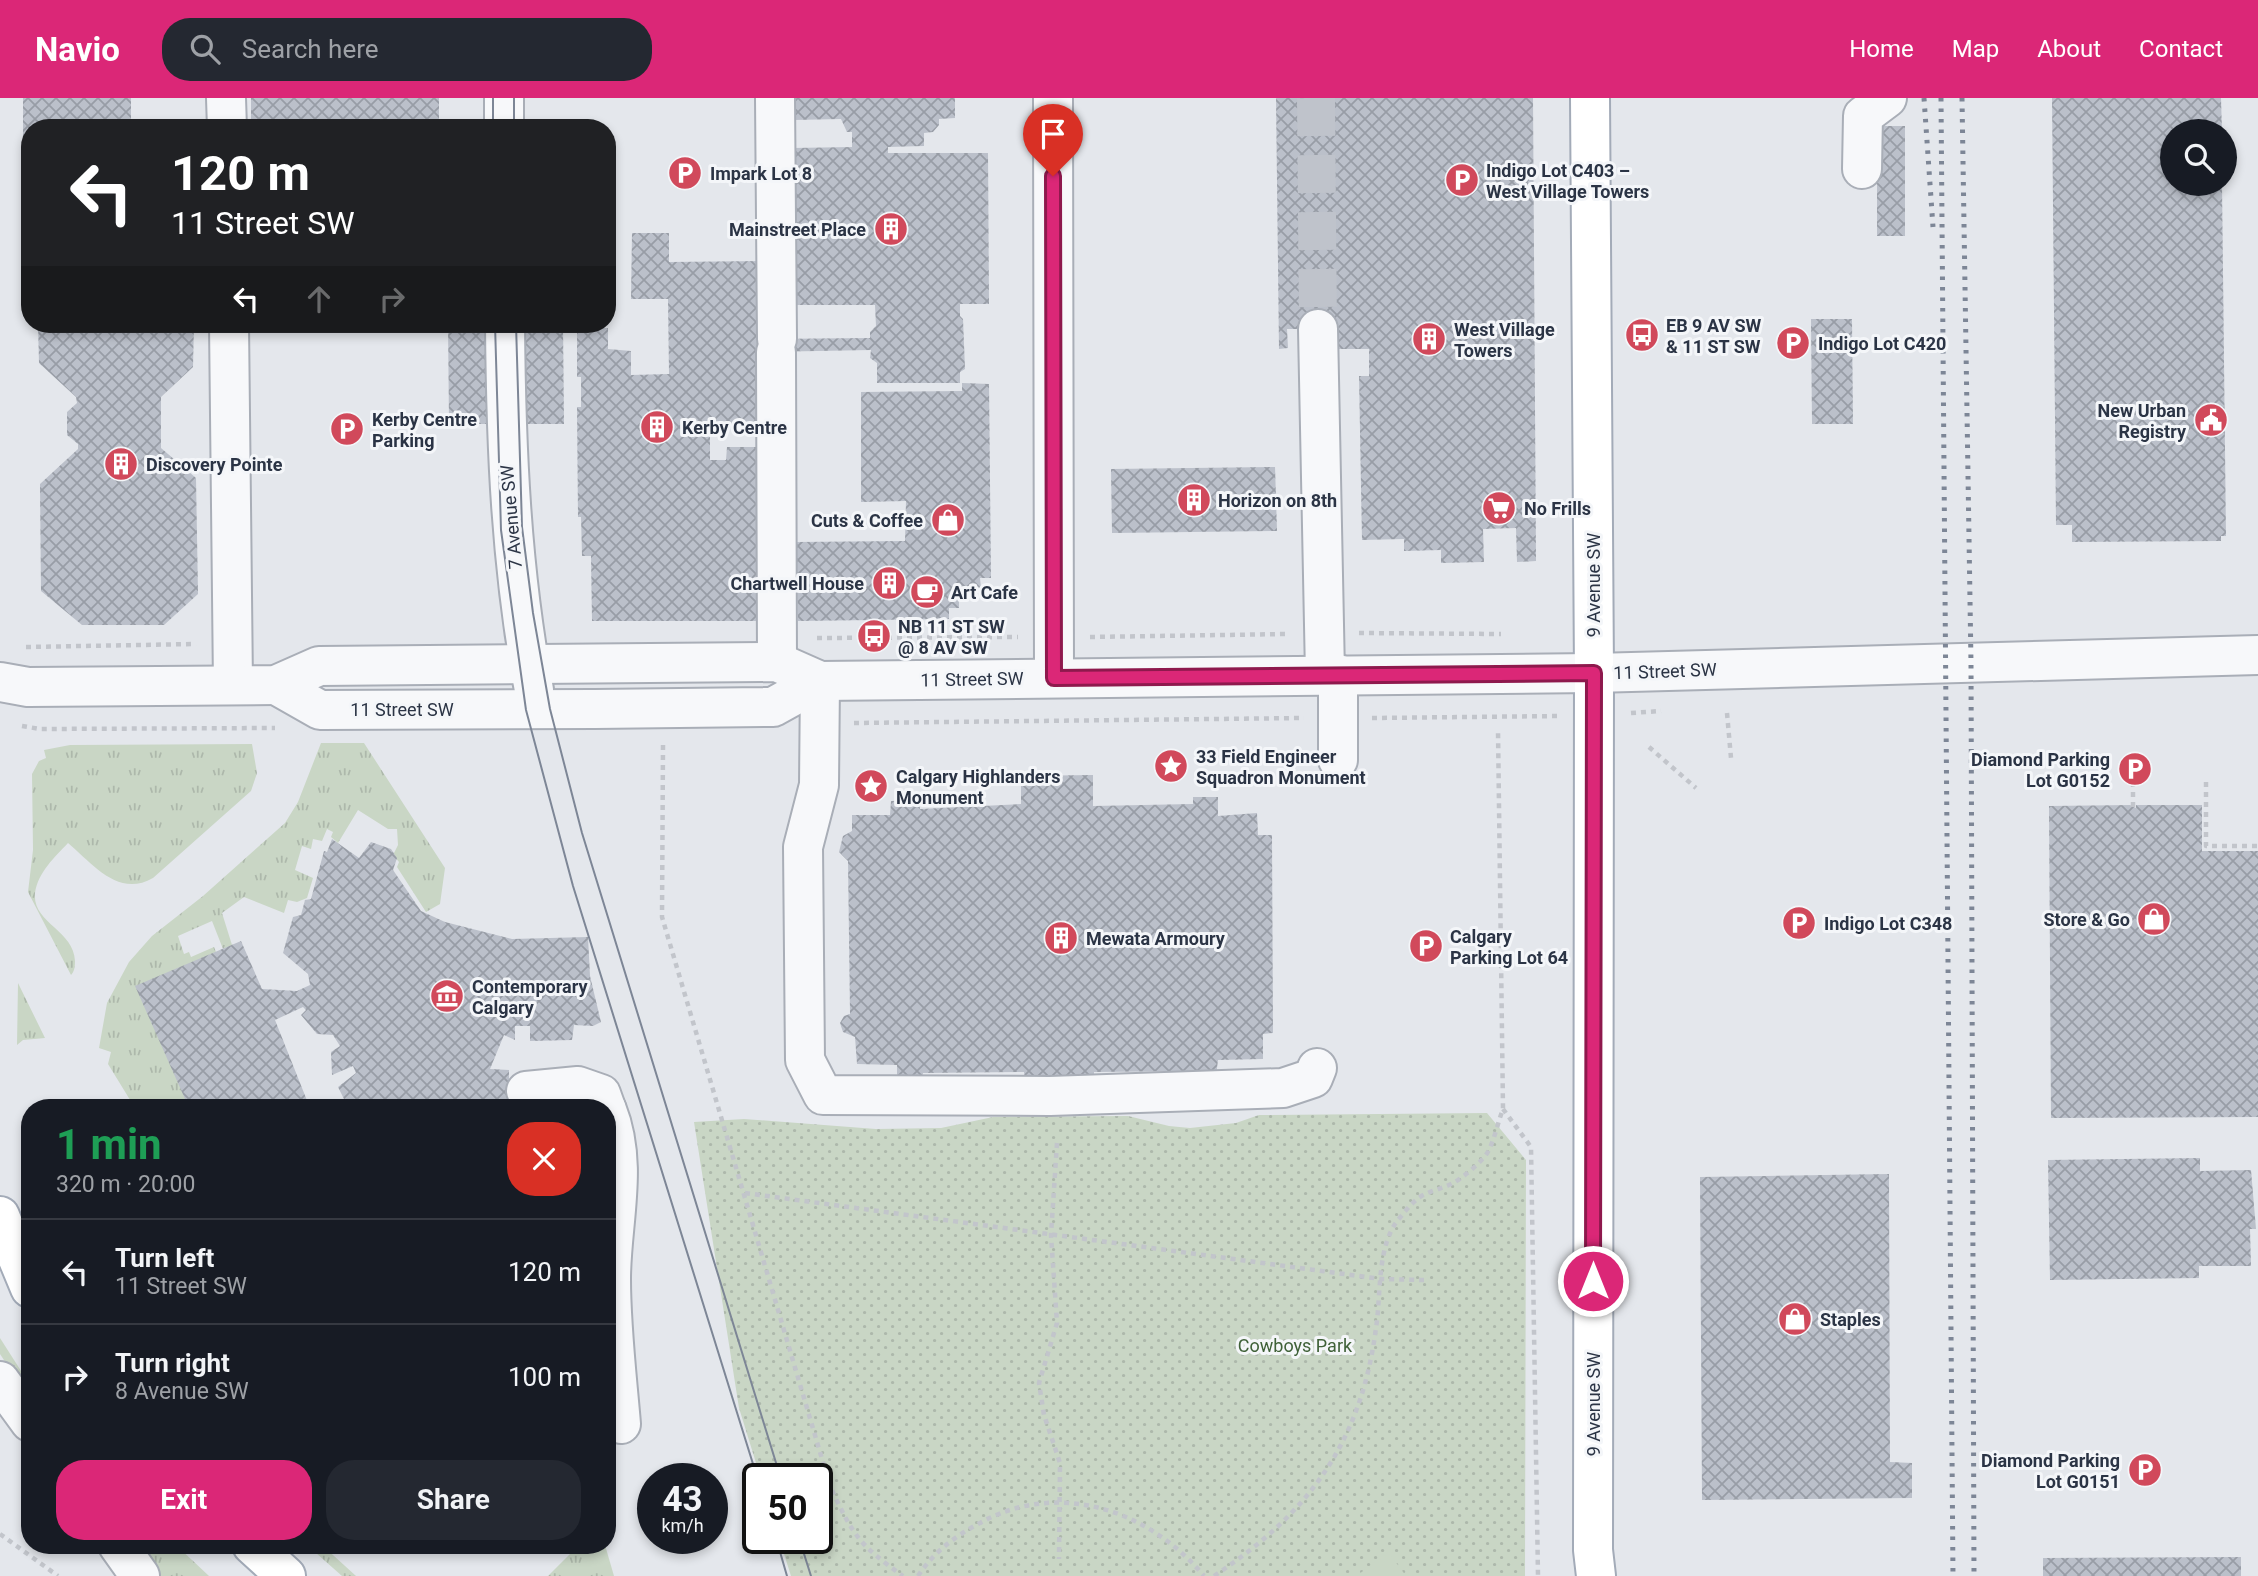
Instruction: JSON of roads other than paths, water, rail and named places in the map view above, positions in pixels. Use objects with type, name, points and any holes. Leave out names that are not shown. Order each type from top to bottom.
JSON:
[{"type":"main road","name":"9 Avenue SW","points":[[1590,98],[1594,673],[1593,1568]]},
{"type":"main road","points":[[0,1216],[21,1266]]},
{"type":"main road","points":[[262,1554],[286,1576]]},
{"type":"street","points":[[226,98],[227,119]]},
{"type":"street","points":[[504,98],[504,119]]},
{"type":"street","points":[[775,98],[777,662]]},
{"type":"street","points":[[1053,98],[1054,678]]},
{"type":"street","points":[[1862,169],[1863,116],[1887,98]]},
{"type":"street","points":[[1318,329],[1331,674],[1338,760]]},
{"type":"street","points":[[229,333],[233,685]]},
{"type":"street","name":"7 Avenue SW","points":[[505,333],[509,507],[519,612],[538,709]]},
{"type":"street","name":"11 Street SW","points":[[0,682],[28,687],[276,685],[319,666],[777,662],[820,681],[1594,673],[2258,655]]},
{"type":"street","points":[[820,681],[820,785],[803,847],[803,861],[805,1060],[823,1095],[1050,1096],[1283,1088],[1313,1077],[1317,1068]]},
{"type":"street","name":"11 Street SW","points":[[276,685],[320,709],[538,709],[773,707],[820,681]]},
{"type":"street","points":[[526,1091],[578,1086],[601,1094],[603,1099]]},
{"type":"street","points":[[616,1146],[620,1173],[616,1220]]},
{"type":"street","points":[[616,1351],[621,1424]]},
{"type":"street","points":[[0,1381],[21,1410]]},
{"type":"street","points":[[124,1554],[140,1576]]},
{"type":"tunnel","points":[[1316,98],[1318,329]]},
{"type":"tram line","points":[[493,98],[493,119]]},
{"type":"tram line","points":[[514,98],[514,119]]},
{"type":"tram line","points":[[495,333],[501,530],[526,710],[573,886],[753,1463]]},
{"type":"tram line","points":[[516,333],[522,527],[533,613],[550,709],[582,833],[776,1463]]},
{"type":"tram line","points":[[781,1554],[787,1576]]},
{"type":"tram line","points":[[804,1554],[811,1576]]},
{"type":"railway","points":[[1924,98],[1933,227]]},
{"type":"railway","points":[[1941,98],[1953,1576]]},
{"type":"railway","points":[[1962,98],[1971,663],[1974,1576]]},
{"type":"place","name":"Impark Lot 8","points":[[685,173]]},
{"type":"place","name":"Indigo Lot C403 – West Village Towers","points":[[1462,180]]},
{"type":"place","name":"Mainstreet Place","points":[[891,229]]},
{"type":"place","name":"EB 9 AV SW & 11 ST SW","points":[[1642,335]]},
{"type":"place","name":"West Village Towers","points":[[1429,339]]},
{"type":"place","name":"Indigo Lot C420","points":[[1793,343]]},
{"type":"place","name":"New Urban Registry","points":[[2211,420]]},
{"type":"place","name":"Kerby Centre","points":[[657,427]]},
{"type":"place","name":"Kerby Centre Parking","points":[[347,429]]},
{"type":"place","name":"Discovery Pointe","points":[[121,464]]},
{"type":"place","name":"Horizon on 8th","points":[[1194,500]]},
{"type":"place","name":"No Frills","points":[[1499,508]]},
{"type":"place","name":"Cuts & Coffee","points":[[948,520]]},
{"type":"place","name":"Chartwell House","points":[[889,583]]},
{"type":"place","name":"Art Cafe","points":[[927,592]]},
{"type":"place","name":"NB 11 ST SW @ 8 AV SW","points":[[874,636]]},
{"type":"place","name":"33 Field Engineer Squadron Monument","points":[[1171,766]]},
{"type":"place","name":"Diamond Parking Lot G0152","points":[[2135,769]]},
{"type":"place","name":"Calgary Highlanders Monument","points":[[871,786]]},
{"type":"place","name":"Store & Go","points":[[2154,919]]},
{"type":"place","name":"Indigo Lot C348","points":[[1799,923]]},
{"type":"place","name":"Mewata Armoury","points":[[1061,938]]},
{"type":"place","name":"Calgary Parking Lot 64","points":[[1426,946]]},
{"type":"place","name":"Contemporary Calgary","points":[[447,996]]},
{"type":"place","name":"Staples","points":[[1795,1319]]},
{"type":"place","name":"Diamond Parking Lot G0151","points":[[2145,1470]]},
{"type":"park label","name":"Cowboys Park","points":[[1295,1345]]}]
